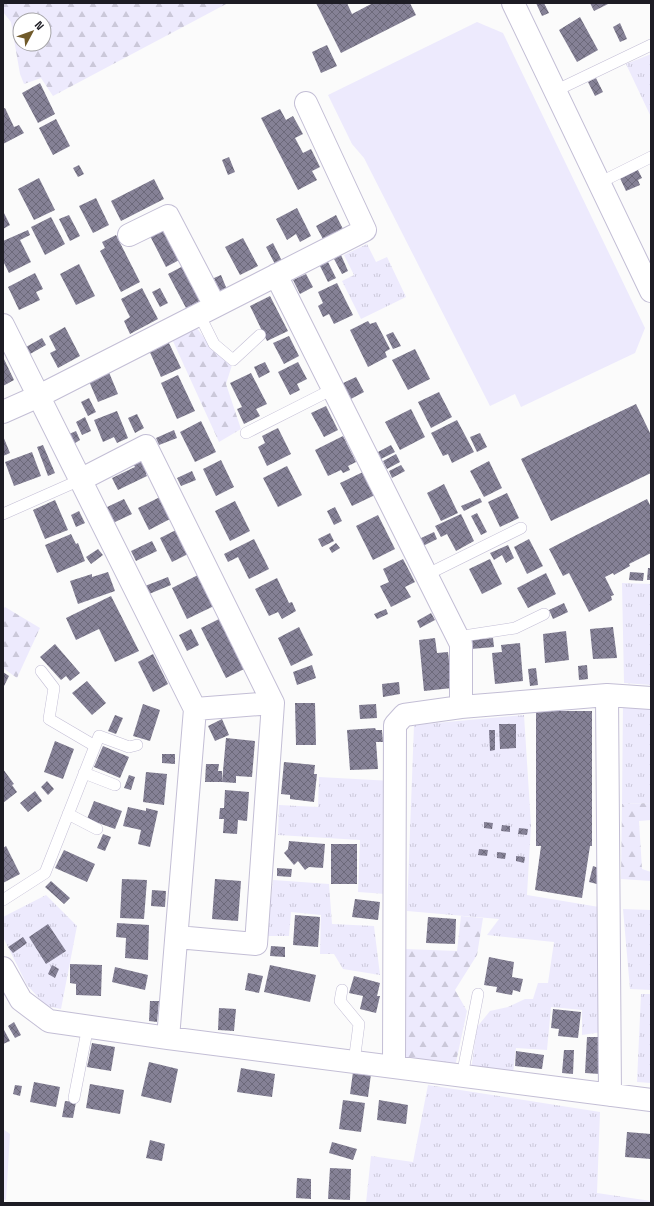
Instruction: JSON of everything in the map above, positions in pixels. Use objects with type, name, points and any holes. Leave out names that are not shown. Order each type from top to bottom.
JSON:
[{"type":"street","points":[[516,4],[555,91],[599,183],[645,262],[651,291]]},
{"type":"street","points":[[3,412],[39,396],[364,230],[306,103]]},
{"type":"street","points":[[130,235],[168,216],[207,310]]},
{"type":"street","points":[[276,275],[461,644],[461,707]]},
{"type":"street","points":[[3,325],[195,709],[168,1038]]},
{"type":"street","points":[[80,480],[146,446],[273,703],[256,944],[176,937]]},
{"type":"street","points":[[607,695],[610,1095]]},
{"type":"street","points":[[394,1067],[394,725],[404,715],[461,707],[607,695],[651,698]]},
{"type":"street","points":[[195,709],[273,703]]},
{"type":"street","points":[[3,968],[21,1000],[49,1021],[168,1038],[651,1100]]},
{"type":"lane","points":[[555,91],[651,46]]},
{"type":"lane","points":[[599,183],[651,157]]},
{"type":"lane","points":[[207,310],[214,344],[232,360],[260,335]]},
{"type":"lane","points":[[246,434],[333,389]]},
{"type":"lane","points":[[3,514],[80,480]]},
{"type":"lane","points":[[426,575],[521,528]]},
{"type":"lane","points":[[458,637],[515,628],[544,614]]},
{"type":"lane","points":[[41,671],[54,688],[49,719],[95,746]]},
{"type":"lane","points":[[3,900],[45,873],[99,736],[129,747],[137,745]]},
{"type":"lane","points":[[84,772],[115,784]]},
{"type":"lane","points":[[68,814],[96,829]]},
{"type":"lane","points":[[342,990],[340,1001],[359,1024],[354,1062]]},
{"type":"lane","points":[[462,1076],[478,994]]},
{"type":"lane","points":[[74,1098],[88,1026]]},
{"type":"green space","points":[[3,3],[228,3],[53,96],[41,78],[24,84],[20,74],[16,52],[52,52],[52,12],[12,12],[12,28],[11,22],[3,12]]},
{"type":"green space","points":[[477,22],[503,33],[645,328],[635,353],[521,407],[515,394],[490,406],[364,158],[352,144],[328,95]]},
{"type":"green space","points":[[651,54],[651,117],[626,64]]},
{"type":"green space","points":[[367,244],[376,262],[387,257],[406,297],[361,319],[342,281],[354,275],[344,255]]},
{"type":"green space","points":[[196,327],[212,348],[232,365],[226,384],[241,429],[219,442],[172,339]]},
{"type":"green space","points":[[622,583],[651,584],[651,685],[624,683]]},
{"type":"green space","points":[[5,607],[40,628],[17,678],[3,668],[3,609]]},
{"type":"green space","points":[[623,703],[651,705],[651,803],[622,804]]},
{"type":"green space","points":[[524,715],[531,825],[527,895],[599,907],[602,1032],[582,1035],[582,1010],[551,1007],[547,1050],[516,1048],[513,1073],[471,1070],[477,1027],[490,1011],[508,1007],[525,999],[533,999],[538,983],[548,983],[554,942],[487,935],[499,919],[407,911],[414,725]]},
{"type":"green space","points":[[319,777],[392,781],[386,894],[358,892],[360,840],[278,835],[279,805],[318,807]]},
{"type":"green space","points":[[651,803],[651,820],[639,821],[642,869],[651,872],[651,881],[621,879],[622,804]]},
{"type":"green space","points":[[273,880],[329,884],[332,924],[374,926],[380,975],[343,969],[334,954],[320,954],[321,915],[291,912],[289,936],[267,936]]},
{"type":"green space","points":[[46,895],[77,926],[61,1009],[46,1006],[27,985],[3,937],[3,917]]},
{"type":"green space","points":[[623,909],[651,910],[651,990],[630,989]]},
{"type":"green space","points":[[461,916],[483,918],[477,955],[455,990],[467,1011],[455,1067],[403,1059],[405,949],[457,951]]},
{"type":"green space","points":[[641,994],[651,994],[651,1083],[637,1082]]},
{"type":"green space","points":[[428,1085],[600,1112],[597,1193],[651,1201],[651,1203],[366,1203],[371,1156],[413,1162]]},
{"type":"green space","points":[[3,1129],[10,1134],[6,1200],[3,1199]]},
{"type":"building","points":[[316,3],[347,3],[352,14],[373,3],[410,3],[416,15],[341,53]]},
{"type":"building","points":[[536,3],[544,3],[549,13],[542,16]]},
{"type":"building","points":[[590,3],[610,3],[594,11]]},
{"type":"building","points":[[580,17],[598,50],[577,62],[559,30]]},
{"type":"building","points":[[620,23],[627,39],[620,42],[613,27]]},
{"type":"building","points":[[327,45],[337,66],[321,73],[312,52]]},
{"type":"building","points":[[596,78],[603,92],[595,96],[588,82]]},
{"type":"building","points":[[40,83],[55,114],[38,123],[22,93]]},
{"type":"building","points":[[5,108],[14,127],[19,125],[24,133],[3,144],[3,109]]},
{"type":"building","points":[[280,109],[286,120],[293,116],[303,134],[295,138],[303,153],[311,149],[320,167],[312,171],[317,180],[298,190],[261,118]]},
{"type":"building","points":[[56,119],[70,146],[53,155],[39,128]]},
{"type":"building","points":[[229,157],[235,172],[228,175],[222,160]]},
{"type":"building","points":[[79,165],[84,174],[78,177],[73,168]]},
{"type":"building","points":[[637,168],[642,178],[638,180],[640,185],[626,191],[619,176]]},
{"type":"building","points":[[39,178],[55,210],[34,220],[18,189]]},
{"type":"building","points":[[154,179],[164,199],[121,221],[111,201]]},
{"type":"building","points":[[96,198],[109,225],[93,233],[79,206]]},
{"type":"building","points":[[297,208],[311,236],[300,242],[296,234],[287,240],[276,219]]},
{"type":"building","points":[[3,211],[10,225],[3,229]]},
{"type":"building","points":[[69,215],[80,236],[70,241],[59,219]]},
{"type":"building","points":[[336,215],[343,229],[323,239],[316,226]]},
{"type":"building","points":[[51,217],[65,244],[45,255],[31,227]]},
{"type":"building","points":[[166,225],[183,258],[166,267],[149,234]]},
{"type":"building","points":[[28,230],[30,235],[20,240],[31,262],[9,273],[3,261],[3,241]]},
{"type":"building","points":[[116,235],[140,282],[121,292],[100,251],[105,248],[102,242]]},
{"type":"building","points":[[243,238],[258,266],[240,275],[225,247]]},
{"type":"building","points":[[273,243],[283,263],[276,266],[266,247]]},
{"type":"building","points":[[341,255],[348,271],[342,274],[334,259]]},
{"type":"building","points":[[328,262],[336,278],[328,282],[320,266]]},
{"type":"building","points":[[79,264],[95,296],[76,305],[60,274]]},
{"type":"building","points":[[187,264],[204,299],[186,308],[168,274]]},
{"type":"building","points":[[35,273],[43,289],[36,292],[40,300],[19,310],[8,287]]},
{"type":"building","points":[[306,274],[313,287],[300,294],[293,280]]},
{"type":"building","points":[[221,275],[228,292],[221,295],[214,278]]},
{"type":"building","points":[[337,283],[353,315],[334,324],[329,314],[323,317],[318,306],[323,303],[318,292]]},
{"type":"building","points":[[142,288],[158,319],[130,334],[124,321],[130,317],[121,299]]},
{"type":"building","points":[[160,288],[168,303],[160,307],[152,292]]},
{"type":"building","points":[[270,296],[288,331],[267,341],[250,306]]},
{"type":"building","points":[[368,321],[370,324],[376,322],[390,349],[385,352],[387,357],[368,367],[350,330]]},
{"type":"building","points":[[65,327],[80,356],[58,368],[50,353],[56,350],[49,336]]},
{"type":"building","points":[[393,332],[401,346],[393,349],[386,335]]},
{"type":"building","points":[[289,336],[299,356],[284,364],[273,343]]},
{"type":"building","points":[[42,338],[46,345],[30,354],[26,347]]},
{"type":"building","points":[[167,339],[181,368],[161,377],[148,348]]},
{"type":"building","points":[[415,349],[430,379],[408,390],[392,360]]},
{"type":"building","points":[[3,357],[14,380],[3,386]]},
{"type":"building","points":[[265,362],[270,372],[259,378],[254,367]]},
{"type":"building","points":[[298,362],[307,379],[297,384],[300,390],[290,395],[278,372]]},
{"type":"building","points":[[108,370],[118,394],[98,402],[88,379]]},
{"type":"building","points":[[251,373],[267,404],[256,409],[260,416],[244,424],[237,409],[242,407],[230,383]]},
{"type":"building","points":[[178,375],[195,411],[177,419],[161,383]]},
{"type":"building","points":[[356,377],[364,392],[349,400],[341,384]]},
{"type":"building","points":[[439,392],[452,417],[431,428],[418,402]]},
{"type":"building","points":[[89,398],[96,412],[88,416],[81,402]]},
{"type":"building","points":[[636,404],[651,435],[651,473],[551,521],[521,459]]},
{"type":"building","points":[[326,406],[338,430],[324,437],[311,413]]},
{"type":"building","points":[[411,409],[425,437],[400,450],[385,422]]},
{"type":"building","points":[[117,411],[128,438],[117,443],[114,437],[103,442],[94,420]]},
{"type":"building","points":[[137,414],[144,428],[135,433],[128,418]]},
{"type":"building","points":[[85,417],[91,431],[82,435],[76,422]]},
{"type":"building","points":[[457,420],[474,452],[452,463],[448,454],[443,456],[431,433]]},
{"type":"building","points":[[201,421],[216,452],[195,462],[180,432]]},
{"type":"building","points":[[278,428],[291,454],[267,466],[258,447],[265,443],[262,436]]},
{"type":"building","points":[[174,430],[177,438],[159,445],[156,438]]},
{"type":"building","points":[[76,431],[80,440],[72,445],[67,435]]},
{"type":"building","points":[[480,433],[487,447],[477,452],[470,437]]},
{"type":"building","points":[[3,436],[10,453],[3,456]]},
{"type":"building","points":[[343,436],[356,462],[348,466],[350,470],[343,473],[341,470],[328,476],[315,450]]},
{"type":"building","points":[[43,445],[55,473],[48,476],[37,447]]},
{"type":"building","points":[[391,445],[395,452],[381,459],[378,452]]},
{"type":"building","points":[[32,452],[41,476],[14,486],[5,462]]},
{"type":"building","points":[[396,454],[400,462],[387,469],[383,461]]},
{"type":"building","points":[[142,459],[148,472],[146,474],[147,476],[118,490],[112,478],[135,467],[133,463]]},
{"type":"building","points":[[221,460],[234,487],[216,496],[203,469]]},
{"type":"building","points":[[489,461],[502,488],[484,497],[470,471]]},
{"type":"building","points":[[401,465],[405,471],[392,478],[389,471]]},
{"type":"building","points":[[287,466],[302,495],[278,507],[263,478]]},
{"type":"building","points":[[192,471],[196,480],[181,486],[177,478]]},
{"type":"building","points":[[363,472],[375,495],[352,506],[340,483]]},
{"type":"building","points":[[444,484],[458,513],[441,521],[427,493]]},
{"type":"building","points":[[507,493],[519,518],[500,527],[488,502]]},
{"type":"building","points":[[160,497],[170,519],[149,530],[138,508]]},
{"type":"building","points":[[480,498],[482,502],[464,511],[461,506]]},
{"type":"building","points":[[124,499],[132,514],[113,523],[105,508]]},
{"type":"building","points":[[647,499],[651,507],[651,553],[629,564],[630,566],[614,575],[613,573],[605,577],[614,595],[611,596],[612,600],[589,612],[569,573],[563,576],[549,549]]},
{"type":"building","points":[[55,500],[68,530],[45,539],[33,510]]},
{"type":"building","points":[[235,501],[250,531],[230,541],[215,511]]},
{"type":"building","points":[[335,507],[342,521],[334,525],[327,511]]},
{"type":"building","points":[[79,511],[85,523],[76,527],[71,515]]},
{"type":"building","points":[[477,513],[487,532],[481,535],[471,516]]},
{"type":"building","points":[[461,514],[474,541],[456,551],[447,534],[441,537],[435,526]]},
{"type":"building","points":[[378,515],[395,549],[373,560],[356,526]]},
{"type":"building","points":[[176,530],[188,554],[172,562],[160,538]]},
{"type":"building","points":[[434,532],[437,539],[423,546],[419,539]]},
{"type":"building","points":[[330,533],[334,541],[322,547],[318,539]]},
{"type":"building","points":[[71,534],[76,544],[78,543],[85,561],[57,573],[45,545]]},
{"type":"building","points":[[254,539],[269,569],[249,579],[238,557],[228,562],[224,554]]},
{"type":"building","points":[[529,539],[543,566],[527,574],[514,547]]},
{"type":"building","points":[[152,541],[157,551],[136,561],[131,551]]},
{"type":"building","points":[[336,543],[340,548],[332,553],[329,548]]},
{"type":"building","points":[[508,545],[514,558],[506,563],[502,555],[494,560],[490,553]]},
{"type":"building","points":[[98,549],[103,555],[91,564],[86,557]]},
{"type":"building","points":[[403,559],[415,582],[405,587],[411,597],[391,607],[380,586],[389,582],[383,569]]},
{"type":"building","points":[[490,559],[502,584],[482,594],[469,569]]},
{"type":"building","points":[[648,568],[651,568],[651,580],[647,580]]},
{"type":"building","points":[[108,572],[115,591],[78,604],[70,581],[92,574],[92,577]]},
{"type":"building","points":[[630,572],[644,573],[643,581],[629,580]]},
{"type":"building","points":[[546,573],[556,594],[528,608],[517,588]]},
{"type":"building","points":[[198,575],[214,606],[187,619],[172,588]]},
{"type":"building","points":[[168,577],[171,585],[149,594],[145,586]]},
{"type":"building","points":[[277,578],[289,603],[292,602],[296,611],[282,619],[278,612],[269,616],[255,589]]},
{"type":"building","points":[[111,596],[139,651],[115,662],[99,629],[76,640],[66,618]]},
{"type":"building","points":[[564,603],[568,612],[553,619],[549,610]]},
{"type":"building","points":[[386,609],[388,614],[377,619],[374,614]]},
{"type":"building","points":[[431,613],[435,620],[420,628],[417,621]]},
{"type":"building","points":[[221,618],[246,668],[226,678],[201,628]]},
{"type":"building","points":[[299,627],[313,655],[291,666],[278,638]]},
{"type":"building","points":[[613,627],[617,658],[593,659],[590,629]]},
{"type":"building","points":[[191,629],[199,645],[187,651],[179,635]]},
{"type":"building","points":[[566,631],[569,660],[545,663],[543,634]]},
{"type":"building","points":[[435,638],[437,653],[448,652],[452,688],[424,691],[419,640]]},
{"type":"building","points":[[493,638],[494,647],[471,649],[471,640]]},
{"type":"building","points":[[520,643],[523,681],[495,684],[492,653],[502,652],[501,645]]},
{"type":"building","points":[[55,644],[80,673],[70,681],[66,676],[61,680],[40,657]]},
{"type":"building","points":[[153,654],[168,684],[153,692],[138,662]]},
{"type":"building","points":[[312,665],[316,678],[297,685],[293,672]]},
{"type":"building","points":[[587,665],[588,679],[579,680],[578,666]]},
{"type":"building","points":[[536,668],[538,685],[530,686],[528,669]]},
{"type":"building","points":[[3,672],[9,676],[3,688]]},
{"type":"building","points":[[87,681],[106,703],[92,715],[72,693]]},
{"type":"building","points":[[399,682],[400,694],[383,697],[382,684]]},
{"type":"building","points":[[295,703],[315,703],[316,745],[296,745]]},
{"type":"building","points":[[143,704],[160,710],[150,741],[133,736]]},
{"type":"building","points":[[376,704],[377,718],[360,719],[359,705]]},
{"type":"building","points":[[536,711],[592,711],[592,846],[590,846],[582,898],[535,890],[541,846],[536,846]]},
{"type":"building","points":[[115,715],[123,718],[116,734],[108,731]]},
{"type":"building","points":[[222,719],[229,735],[215,741],[208,726]]},
{"type":"building","points":[[499,724],[516,724],[516,748],[500,749]]},
{"type":"building","points":[[375,728],[376,730],[382,730],[383,742],[376,742],[378,769],[350,770],[347,730]]},
{"type":"building","points":[[489,730],[495,730],[495,750],[490,751]]},
{"type":"building","points":[[226,738],[255,741],[252,777],[236,776],[236,783],[222,782]]},
{"type":"building","points":[[55,741],[74,749],[63,779],[44,772]]},
{"type":"building","points":[[103,746],[129,757],[120,778],[94,767]]},
{"type":"building","points":[[162,754],[175,754],[175,764],[162,763]]},
{"type":"building","points":[[284,762],[315,765],[314,774],[317,774],[314,802],[290,799],[290,795],[281,794]]},
{"type":"building","points":[[206,764],[219,764],[218,771],[222,771],[222,782],[205,782]]},
{"type":"building","points":[[3,769],[14,784],[12,785],[17,792],[3,803]]},
{"type":"building","points":[[146,772],[167,774],[164,805],[143,802]]},
{"type":"building","points":[[129,775],[135,777],[131,790],[124,788]]},
{"type":"building","points":[[47,781],[54,789],[48,795],[41,787]]},
{"type":"building","points":[[225,790],[249,792],[247,821],[238,820],[237,834],[223,833],[224,819],[219,819],[220,808],[224,808]]},
{"type":"building","points":[[35,791],[42,801],[28,812],[20,803]]},
{"type":"building","points":[[94,801],[122,811],[115,829],[87,819]]},
{"type":"building","points":[[128,807],[146,811],[146,808],[158,811],[150,847],[138,844],[141,830],[123,826]]},
{"type":"building","points":[[484,822],[493,823],[492,829],[484,828]]},
{"type":"building","points":[[502,825],[510,826],[510,832],[501,831]]},
{"type":"building","points":[[519,828],[528,829],[527,835],[518,834]]},
{"type":"building","points":[[103,834],[111,837],[105,851],[97,848]]},
{"type":"building","points":[[289,841],[325,844],[323,868],[309,867],[305,870],[298,861],[294,865],[284,853],[288,849]]},
{"type":"building","points":[[331,844],[357,844],[357,884],[331,884]]},
{"type":"building","points":[[6,846],[20,874],[3,883],[3,848]]},
{"type":"building","points":[[479,849],[488,850],[487,856],[478,855]]},
{"type":"building","points":[[64,850],[95,864],[87,882],[55,868]]},
{"type":"building","points":[[497,852],[506,853],[505,859],[497,858]]},
{"type":"building","points":[[516,856],[525,857],[524,863],[516,861]]},
{"type":"building","points":[[593,866],[601,869],[597,884],[589,882]]},
{"type":"building","points":[[277,868],[292,869],[291,877],[277,876]]},
{"type":"building","points":[[122,879],[147,880],[144,919],[120,918]]},
{"type":"building","points":[[215,879],[241,881],[238,921],[212,919]]},
{"type":"building","points":[[51,881],[70,898],[64,904],[45,887]]},
{"type":"building","points":[[152,890],[166,891],[165,907],[151,906]]},
{"type":"building","points":[[355,899],[380,902],[378,920],[352,917]]},
{"type":"building","points":[[295,915],[320,917],[318,947],[293,945]]},
{"type":"building","points":[[428,917],[456,919],[455,944],[426,943]]},
{"type":"building","points":[[117,923],[149,925],[148,960],[125,958],[126,938],[116,937]]},
{"type":"building","points":[[48,924],[66,951],[46,964],[29,937]]},
{"type":"building","points":[[23,937],[27,943],[13,953],[8,947]]},
{"type":"building","points":[[271,946],[285,947],[285,957],[270,956]]},
{"type":"building","points":[[489,957],[514,962],[512,977],[523,979],[520,992],[513,990],[512,995],[496,992],[497,987],[484,985]]},
{"type":"building","points":[[70,964],[102,965],[101,996],[76,995],[76,984],[70,983]]},
{"type":"building","points":[[52,965],[59,969],[55,978],[48,974]]},
{"type":"building","points":[[270,965],[316,975],[310,1002],[264,992]]},
{"type":"building","points":[[115,967],[148,975],[145,990],[112,982]]},
{"type":"building","points":[[248,973],[263,976],[259,993],[245,990]]},
{"type":"building","points":[[354,976],[380,983],[377,996],[380,996],[376,1013],[360,1009],[363,996],[349,993]]},
{"type":"building","points":[[150,1001],[159,1001],[157,1022],[149,1021]]},
{"type":"building","points":[[219,1008],[236,1009],[234,1031],[218,1030]]},
{"type":"building","points":[[553,1009],[581,1012],[578,1038],[558,1036],[559,1029],[551,1028]]},
{"type":"building","points":[[14,1022],[21,1035],[15,1038],[8,1026]]},
{"type":"building","points":[[3,1028],[10,1041],[3,1044]]},
{"type":"building","points":[[587,1037],[601,1037],[600,1074],[585,1073]]},
{"type":"building","points":[[92,1043],[115,1047],[111,1071],[87,1067]]},
{"type":"building","points":[[564,1050],[574,1050],[573,1074],[562,1073]]},
{"type":"building","points":[[516,1051],[544,1055],[542,1069],[515,1066]]},
{"type":"building","points":[[149,1062],[178,1069],[171,1103],[141,1096]]},
{"type":"building","points":[[241,1068],[275,1074],[272,1097],[237,1092]]},
{"type":"building","points":[[353,1072],[371,1074],[368,1097],[350,1094]]},
{"type":"building","points":[[34,1082],[60,1087],[56,1107],[30,1102]]},
{"type":"building","points":[[90,1084],[124,1090],[120,1114],[86,1108]]},
{"type":"building","points":[[15,1085],[22,1086],[20,1096],[13,1094]]},
{"type":"building","points":[[343,1100],[365,1103],[361,1132],[339,1129]]},
{"type":"building","points":[[379,1100],[408,1105],[406,1124],[377,1120]]},
{"type":"building","points":[[65,1101],[76,1102],[73,1118],[62,1117]]},
{"type":"building","points":[[627,1132],[651,1134],[651,1159],[625,1157]]},
{"type":"building","points":[[150,1140],[165,1144],[162,1161],[146,1158]]},
{"type":"building","points":[[332,1142],[357,1149],[353,1160],[329,1153]]},
{"type":"building","points":[[330,1168],[351,1169],[350,1200],[328,1199]]},
{"type":"building","points":[[297,1178],[311,1179],[311,1199],[296,1198]]}]
